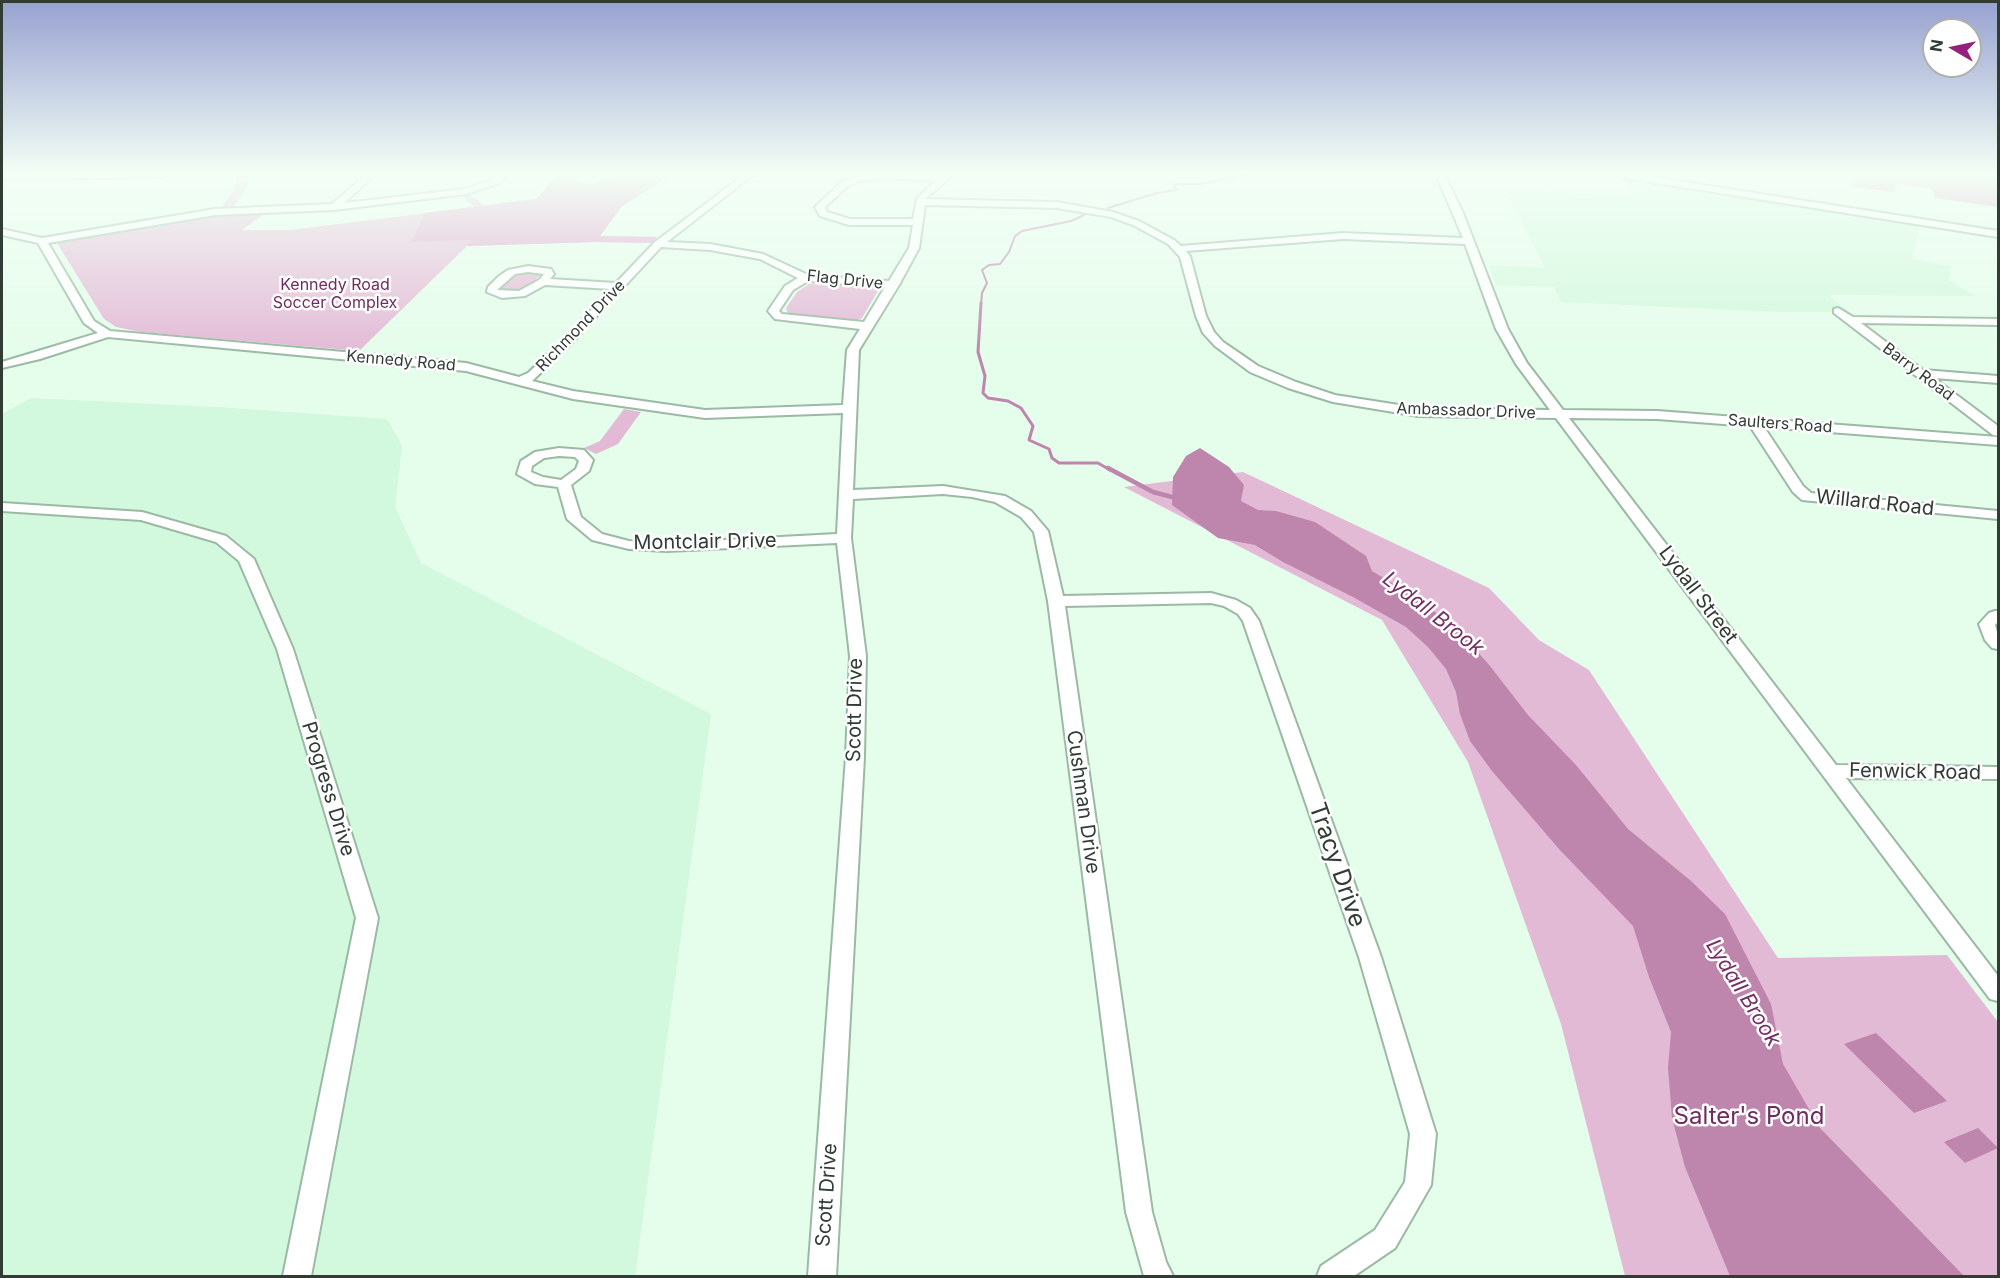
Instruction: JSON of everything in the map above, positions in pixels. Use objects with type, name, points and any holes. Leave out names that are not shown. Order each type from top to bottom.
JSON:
[{"type":"street","points":[[5,234],[42,241],[86,234]]},
{"type":"street","name":"Richmond Drive","points":[[519,382],[532,375],[658,244],[672,234]]},
{"type":"street","name":"Scott Drive","points":[[822,1276],[855,758],[858,667],[844,538],[851,361],[854,350],[867,326],[894,285],[914,248],[916,234]]},
{"type":"street","points":[[1158,234],[1180,249],[1343,236],[1469,241]]},
{"type":"street","name":"Lydall Street","points":[[1466,234],[1502,329],[1522,364],[1833,771],[1998,992]]},
{"type":"street","points":[[42,241],[90,323],[107,334]]},
{"type":"street","name":"Flag Drive","points":[[658,244],[710,247],[753,255],[791,269],[806,278],[894,285]]},
{"type":"street","name":"Ambassador Drive","points":[[1180,249],[1188,263],[1201,316],[1209,333],[1231,355],[1254,369],[1324,396],[1379,407],[1462,414],[1560,415]]},
{"type":"street","points":[[543,282],[549,274],[547,271],[521,269],[502,279],[492,289],[492,292],[502,295],[520,294],[543,282],[619,286]]},
{"type":"street","points":[[806,278],[789,288],[773,311],[779,317],[867,326]]},
{"type":"street","name":"Barry Road","points":[[1838,311],[1998,432]]},
{"type":"street","points":[[1851,320],[1998,322]]},
{"type":"street","points":[[2,365],[107,334]]},
{"type":"street","name":"Kennedy Road","points":[[107,334],[466,368],[573,395],[705,414],[848,409]]},
{"type":"street","points":[[1919,373],[1998,379]]},
{"type":"street","name":"Saulters Road","points":[[1560,415],[1657,415],[1998,441]]},
{"type":"street","name":"Willard Road","points":[[1754,422],[1798,489],[1807,497],[1998,515]]},
{"type":"street","name":"Montclair Drive","points":[[564,484],[574,519],[597,537],[629,545],[667,547],[844,538]]},
{"type":"street","name":"Cushman Drive","points":[[845,495],[943,490],[1000,499],[1026,514],[1041,531],[1056,601],[1139,1212],[1154,1267],[1159,1276]]},
{"type":"street","name":"Progress Drive","points":[[2,507],[142,516],[221,539],[246,559],[285,649],[367,918],[297,1276]]},
{"type":"street","name":"Tracy Drive","points":[[1056,601],[1211,598],[1230,603],[1244,611],[1251,621],[1370,957],[1423,1134],[1418,1185],[1385,1239],[1331,1276]]},
{"type":"street","points":[[1998,616],[1987,624],[1991,637],[1998,644]]},
{"type":"street","name":"Fenwick Road","points":[[1833,771],[1998,772]]},
{"type":"shaded area","points":[[416,234],[602,234],[600,236],[657,237],[652,243],[596,242],[467,246],[473,240],[412,242]]},
{"type":"shaded area","points":[[1527,234],[1918,234],[1912,259],[1951,266],[1949,280],[1975,296],[1828,295],[1850,312],[1778,312],[1561,302],[1554,287],[1496,285],[1489,265],[1545,268]]},
{"type":"shaded area","points":[[31,398],[217,407],[387,419],[402,446],[395,507],[421,563],[711,714],[635,1276],[2,1276],[2,414]]},
{"type":"green space","name":"Kennedy Road Soccer Complex","points":[[109,234],[602,234],[600,236],[657,237],[652,243],[596,242],[467,246],[359,351],[141,332],[116,327],[104,319],[57,243]]},
{"type":"green space","points":[[530,271],[541,274],[527,288],[504,291],[500,288],[516,275]]},
{"type":"green space","points":[[809,284],[874,288],[878,291],[862,318],[858,320],[799,316],[788,313],[786,308],[797,292]]},
{"type":"green space","points":[[624,409],[641,412],[618,444],[596,454],[584,448],[600,441]]},
{"type":"green space","name":"Salter's Pond","points":[[1243,472],[1489,588],[1539,640],[1589,670],[1778,958],[1947,955],[1998,1022],[1998,1276],[1625,1276],[1561,1024],[1468,762],[1382,620],[1124,487]]},
{"type":"water","name":"Salter's Pond","points":[[1200,448],[1229,467],[1244,485],[1241,501],[1258,510],[1276,511],[1315,522],[1366,556],[1372,571],[1420,600],[1461,633],[1528,715],[1576,765],[1628,829],[1691,881],[1725,914],[1771,1004],[1783,1064],[1820,1128],[1964,1276],[1730,1276],[1685,1167],[1672,1118],[1668,1068],[1671,1032],[1649,977],[1633,926],[1559,849],[1492,771],[1470,741],[1460,714],[1456,692],[1446,669],[1428,647],[1406,627],[1353,597],[1283,562],[1255,545],[1218,538],[1172,505],[1173,477],[1186,456]]},
{"type":"water","points":[[1876,1033],[1947,1101],[1914,1113],[1844,1044]]},
{"type":"water","points":[[1978,1128],[1998,1148],[1965,1163],[1944,1142]]},
{"type":"waterway","name":"Lydall Brook","points":[[981,305],[982,293],[987,283],[982,270],[989,265],[1000,264],[1018,234]]},
{"type":"waterway","name":"Lydall Brook","points":[[981,303],[978,352],[985,376],[983,393],[988,398],[1008,401],[1021,408],[1033,426],[1029,440],[1049,449],[1052,458],[1059,463],[1098,463],[1110,470]]},
{"type":"waterway","name":"Lydall Brook","points":[[1108,468],[1153,492],[1176,498]]}]
